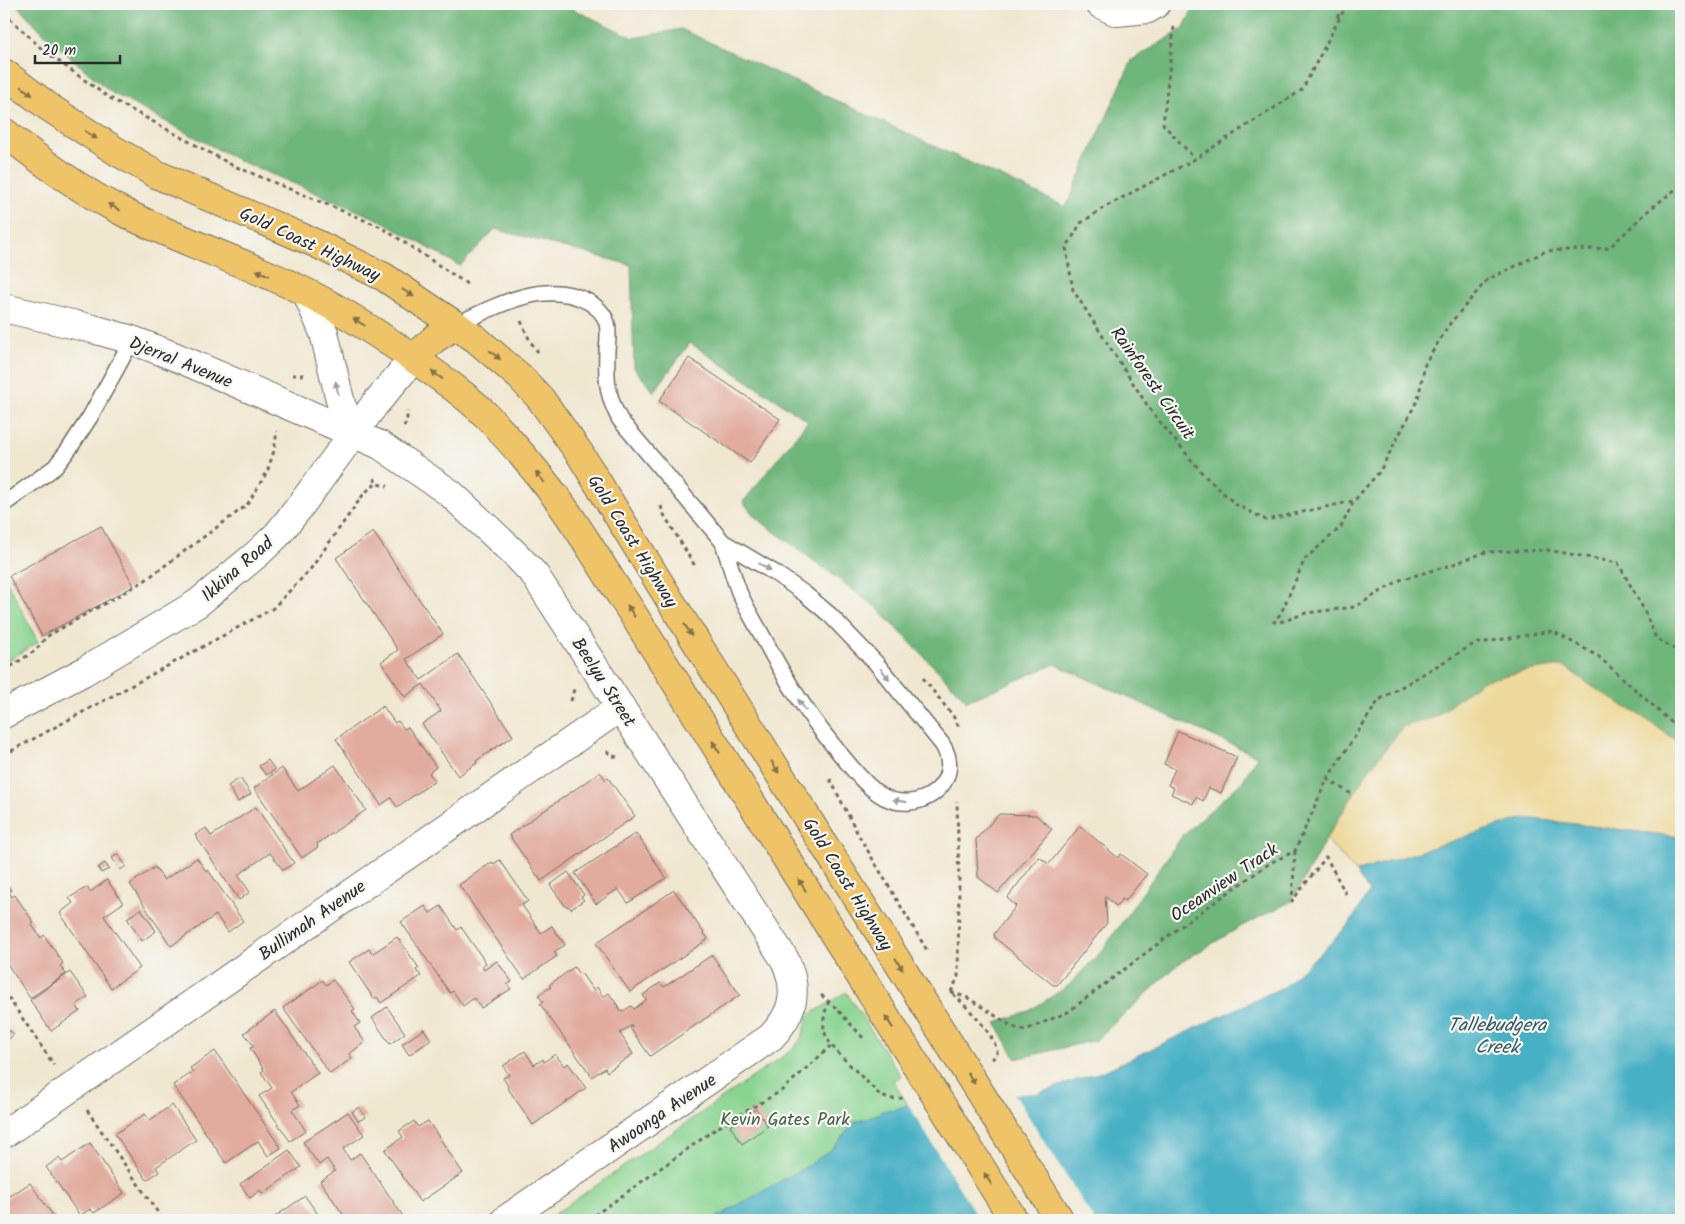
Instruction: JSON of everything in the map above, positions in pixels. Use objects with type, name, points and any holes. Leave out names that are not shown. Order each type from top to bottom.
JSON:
[{"type":"highway","name":"Gold Coast Highway","points":[[4,73],[50,108],[158,176],[344,257],[384,278],[476,339],[520,377],[540,398],[580,454],[678,614],[1060,1220]]},
{"type":"highway","points":[[4,132],[46,165],[89,193],[124,212],[307,294],[344,314],[414,358],[486,415],[554,494],[631,611],[1014,1220]]},
{"type":"highway","points":[[414,358],[434,340],[456,325]]},
{"type":"street","points":[[1100,4],[1117,12],[1160,12]]},
{"type":"street","points":[[307,294],[324,333],[341,404],[353,434]]},
{"type":"street","name":"Djerral Avenue","points":[[4,308],[132,340],[176,357],[353,434]]},
{"type":"street","name":"Ikkina Road","points":[[4,714],[83,672],[198,603],[276,535],[298,509],[375,404],[414,358]]},
{"type":"street","name":"Beelyu Street","points":[[353,434],[380,445],[438,483],[463,504],[534,574],[712,851],[785,960],[792,978],[805,990]]},
{"type":"street","name":"Bullimah Avenue","points":[[4,1134],[621,707]]},
{"type":"street","name":"Awoonga Avenue","points":[[505,1220],[771,1037],[781,1027],[792,1001],[805,990]]},
{"type":"lane","points":[[456,325],[499,305],[527,296],[559,294],[573,296],[592,304],[601,312],[608,332],[606,375],[609,394],[612,406],[620,420],[723,542],[775,573],[805,594],[830,615],[876,663],[946,750],[948,772],[942,784],[928,798],[919,802],[908,803],[886,798],[862,779],[831,744],[791,688],[739,592],[723,542]]},
{"type":"lane","points":[[4,504],[54,467],[69,449],[90,417],[132,340]]},
{"type":"path","points":[[1338,4],[1338,19]]},
{"type":"path","name":"Rainforest Circuit","points":[[1347,4],[1302,90],[1195,159],[1103,208],[1081,223],[1066,248],[1073,290],[1151,411],[1203,474],[1235,504],[1266,520],[1354,501]]},
{"type":"path","points":[[1160,12],[1164,124],[1195,159]]},
{"type":"path","points":[[4,13],[42,50],[108,97],[232,165],[381,227],[468,284]]},
{"type":"path","points":[[1681,185],[1649,210],[1609,248],[1546,251],[1488,280],[1448,326],[1425,364],[1418,399],[1380,471],[1354,501],[1341,527],[1305,558],[1281,613],[1274,622],[1306,612],[1355,607],[1400,580],[1486,552],[1548,550],[1618,563],[1643,608],[1656,638],[1681,653]]},
{"type":"path","points":[[519,319],[539,354]]},
{"type":"path","points":[[403,429],[407,418],[407,410]]},
{"type":"path","points":[[4,671],[36,650],[46,637],[144,581],[247,505],[267,472],[278,431]]},
{"type":"path","points":[[374,478],[378,484],[396,491]]},
{"type":"path","points":[[661,504],[663,513],[695,566]]},
{"type":"path","points":[[1281,613],[1284,620]]},
{"type":"path","name":"Oceanview Track","points":[[951,992],[968,998],[1013,1027],[1022,1030],[1068,1012],[1188,921],[1263,868],[1294,851],[1327,779],[1379,700],[1474,644],[1552,631],[1598,656],[1681,730]]},
{"type":"path","points":[[571,701],[575,685]]},
{"type":"path","points":[[830,778],[859,836],[932,959]]},
{"type":"path","points":[[1327,779],[1354,795]]},
{"type":"path","points":[[942,784],[957,801],[959,884],[958,977],[951,992]]},
{"type":"path","points":[[1294,851],[1292,901],[1326,857],[1346,894]]},
{"type":"path","points":[[946,983],[957,1006]]},
{"type":"path","points":[[805,990],[829,1001],[867,1043]]},
{"type":"path","points":[[588,1220],[717,1128],[780,1091],[831,1046]]},
{"type":"green space","points":[[16,4],[562,4],[634,38],[681,29],[1066,207],[1132,60],[1183,29],[1195,4],[1681,4],[1681,744],[1644,718],[1594,688],[1564,666],[1526,671],[1481,681],[1436,717],[1403,727],[1353,795],[1292,901],[1240,927],[1180,963],[1096,1040],[1016,1059],[996,1023],[1029,1011],[1068,986],[1102,951],[1183,835],[1242,782],[1257,756],[1055,664],[967,701],[876,607],[755,517],[743,502],[808,421],[690,343],[654,392],[634,368],[631,265],[495,229],[460,266],[382,221],[238,160],[112,93],[47,37]]},
{"type":"green space","points":[[4,575],[38,642],[4,663]]},
{"type":"green space","name":"Kevin Gates Park","points":[[846,992],[901,1076],[893,1081],[908,1105],[883,1111],[855,1122],[834,1148],[809,1165],[712,1220],[546,1220],[792,1050],[803,1034],[808,1016]]},
{"type":"sand","points":[[1564,666],[1594,688],[1644,718],[1681,744],[1681,837],[1524,818],[1356,872],[1326,839],[1367,773],[1403,727],[1436,717],[1481,681],[1526,671]]},
{"type":"water","name":"Tallebudgera Creek","points":[[1524,818],[1681,837],[1681,1220],[712,1220],[809,1165],[834,1147],[855,1122],[883,1111],[908,1105],[904,1098],[1036,1094],[1104,1071],[1283,987],[1350,923],[1369,892],[1356,872]]},
{"type":"pier","points":[[1013,1092],[1094,1220],[979,1220],[903,1096]]},
{"type":"building","points":[[689,358],[780,419],[750,463],[659,401]]},
{"type":"building","points":[[101,526],[134,586],[42,636],[9,576]]},
{"type":"building","points":[[373,532],[443,634],[406,659],[421,680],[458,654],[513,736],[476,761],[477,763],[458,776],[422,724],[441,711],[423,684],[405,697],[381,662],[398,650],[336,558]]},
{"type":"building","points":[[383,706],[395,723],[398,721],[404,729],[408,727],[436,767],[429,773],[435,781],[397,807],[391,798],[381,805],[336,739]]},
{"type":"building","points":[[1178,731],[1237,757],[1221,793],[1209,788],[1203,801],[1196,797],[1193,804],[1171,794],[1174,788],[1168,785],[1175,769],[1164,764]]},
{"type":"building","points":[[268,760],[275,770],[266,775],[259,766]]},
{"type":"building","points":[[335,765],[366,810],[317,844],[318,847],[302,858],[254,788],[282,768],[298,791]]},
{"type":"building","points":[[600,772],[606,780],[608,778],[635,816],[541,881],[509,835]]},
{"type":"building","points":[[240,778],[251,794],[238,802],[228,786]]},
{"type":"building","points":[[256,807],[294,863],[283,870],[270,853],[238,875],[250,892],[239,900],[195,835],[206,828],[211,836]]},
{"type":"building","points":[[999,814],[1036,815],[1052,829],[998,893],[978,877],[976,839]]},
{"type":"building","points":[[1080,826],[1118,858],[1121,854],[1147,874],[1125,901],[1122,899],[1116,906],[1105,896],[1107,923],[1057,985],[1053,985],[995,938],[994,934],[1016,906],[1007,898],[1039,857],[1049,864]]},
{"type":"building","points":[[636,833],[666,878],[628,903],[618,889],[596,904],[575,873]]},
{"type":"building","points":[[4,844],[9,851],[4,855]]},
{"type":"building","points":[[118,854],[126,866],[120,870],[112,858]]},
{"type":"building","points":[[197,858],[206,871],[208,870],[243,921],[228,932],[216,915],[171,946],[130,884],[155,867],[164,880]]},
{"type":"building","points":[[500,860],[528,901],[522,905],[541,933],[552,926],[565,945],[554,952],[557,956],[524,979],[459,885],[492,862],[493,864]]},
{"type":"building","points":[[105,863],[109,869],[101,873],[98,868]]},
{"type":"building","points":[[568,872],[584,895],[581,897],[584,900],[571,909],[568,906],[566,907],[550,885]]},
{"type":"building","points":[[4,879],[11,890],[9,892],[12,897],[15,895],[34,923],[32,925],[36,931],[41,938],[44,935],[63,963],[60,966],[66,974],[30,998],[4,959]]},
{"type":"building","points":[[107,880],[123,903],[104,916],[140,968],[111,988],[60,913],[73,903],[69,898],[87,887],[90,892]]},
{"type":"building","points":[[674,890],[708,939],[630,992],[596,943]]},
{"type":"building","points":[[425,906],[430,913],[441,906],[457,930],[461,927],[486,963],[482,966],[484,970],[497,961],[512,982],[507,985],[511,989],[481,1008],[474,998],[463,1006],[453,991],[450,993],[401,922]]},
{"type":"building","points":[[141,909],[156,931],[142,941],[127,918]]},
{"type":"building","points":[[397,937],[419,968],[416,970],[421,976],[381,1003],[377,997],[374,999],[349,962],[369,949],[372,954]]},
{"type":"building","points":[[712,955],[740,995],[650,1056],[630,1028],[632,1025],[620,1033],[633,1054],[607,1072],[605,1068],[592,1077],[540,1004],[543,1002],[538,995],[551,987],[549,985],[574,967],[579,974],[581,973],[593,990],[597,987],[603,997],[609,993],[622,1012],[631,1006],[634,1009],[646,1000],[643,995],[660,983],[664,987]]},
{"type":"building","points":[[70,972],[88,997],[76,1005],[80,1011],[51,1031],[30,1000]]},
{"type":"building","points":[[323,980],[326,985],[333,980],[355,1009],[352,1011],[360,1023],[354,1027],[365,1042],[349,1054],[352,1058],[330,1074],[283,1008]]},
{"type":"building","points":[[387,1007],[405,1033],[390,1044],[372,1018]]},
{"type":"building","points":[[275,1011],[318,1073],[291,1092],[300,1105],[292,1110],[306,1131],[290,1141],[259,1096],[272,1088],[261,1072],[264,1070],[250,1048],[254,1046],[244,1033]]},
{"type":"building","points":[[4,1027],[14,1034],[4,1044]]},
{"type":"building","points":[[424,1029],[431,1040],[409,1055],[402,1044]]},
{"type":"building","points":[[215,1051],[281,1148],[268,1156],[258,1141],[226,1163],[173,1085],[193,1072],[190,1068]]},
{"type":"building","points":[[525,1051],[534,1065],[543,1059],[544,1062],[555,1054],[564,1066],[568,1063],[586,1088],[533,1125],[503,1078],[509,1075],[503,1066]]},
{"type":"building","points":[[172,1105],[196,1140],[156,1167],[159,1172],[147,1180],[115,1134],[145,1114],[150,1120]]},
{"type":"building","points":[[359,1107],[366,1117],[358,1121],[352,1112]]},
{"type":"building","points":[[756,1109],[768,1126],[742,1144],[730,1126]]},
{"type":"building","points":[[348,1112],[364,1135],[343,1149],[350,1160],[360,1153],[403,1216],[396,1220],[347,1220],[320,1181],[335,1171],[327,1159],[319,1165],[303,1142]]},
{"type":"building","points":[[414,1121],[418,1127],[428,1121],[463,1173],[420,1202],[385,1150],[403,1137],[399,1131]]},
{"type":"building","points":[[90,1143],[124,1193],[94,1213],[90,1209],[80,1216],[46,1167],[59,1158],[62,1162]]},
{"type":"building","points":[[289,1150],[301,1167],[262,1194],[260,1190],[250,1198],[240,1184]]},
{"type":"building","points":[[30,1183],[56,1220],[4,1220],[4,1200]]},
{"type":"building","points":[[305,1196],[322,1220],[270,1220]]}]
